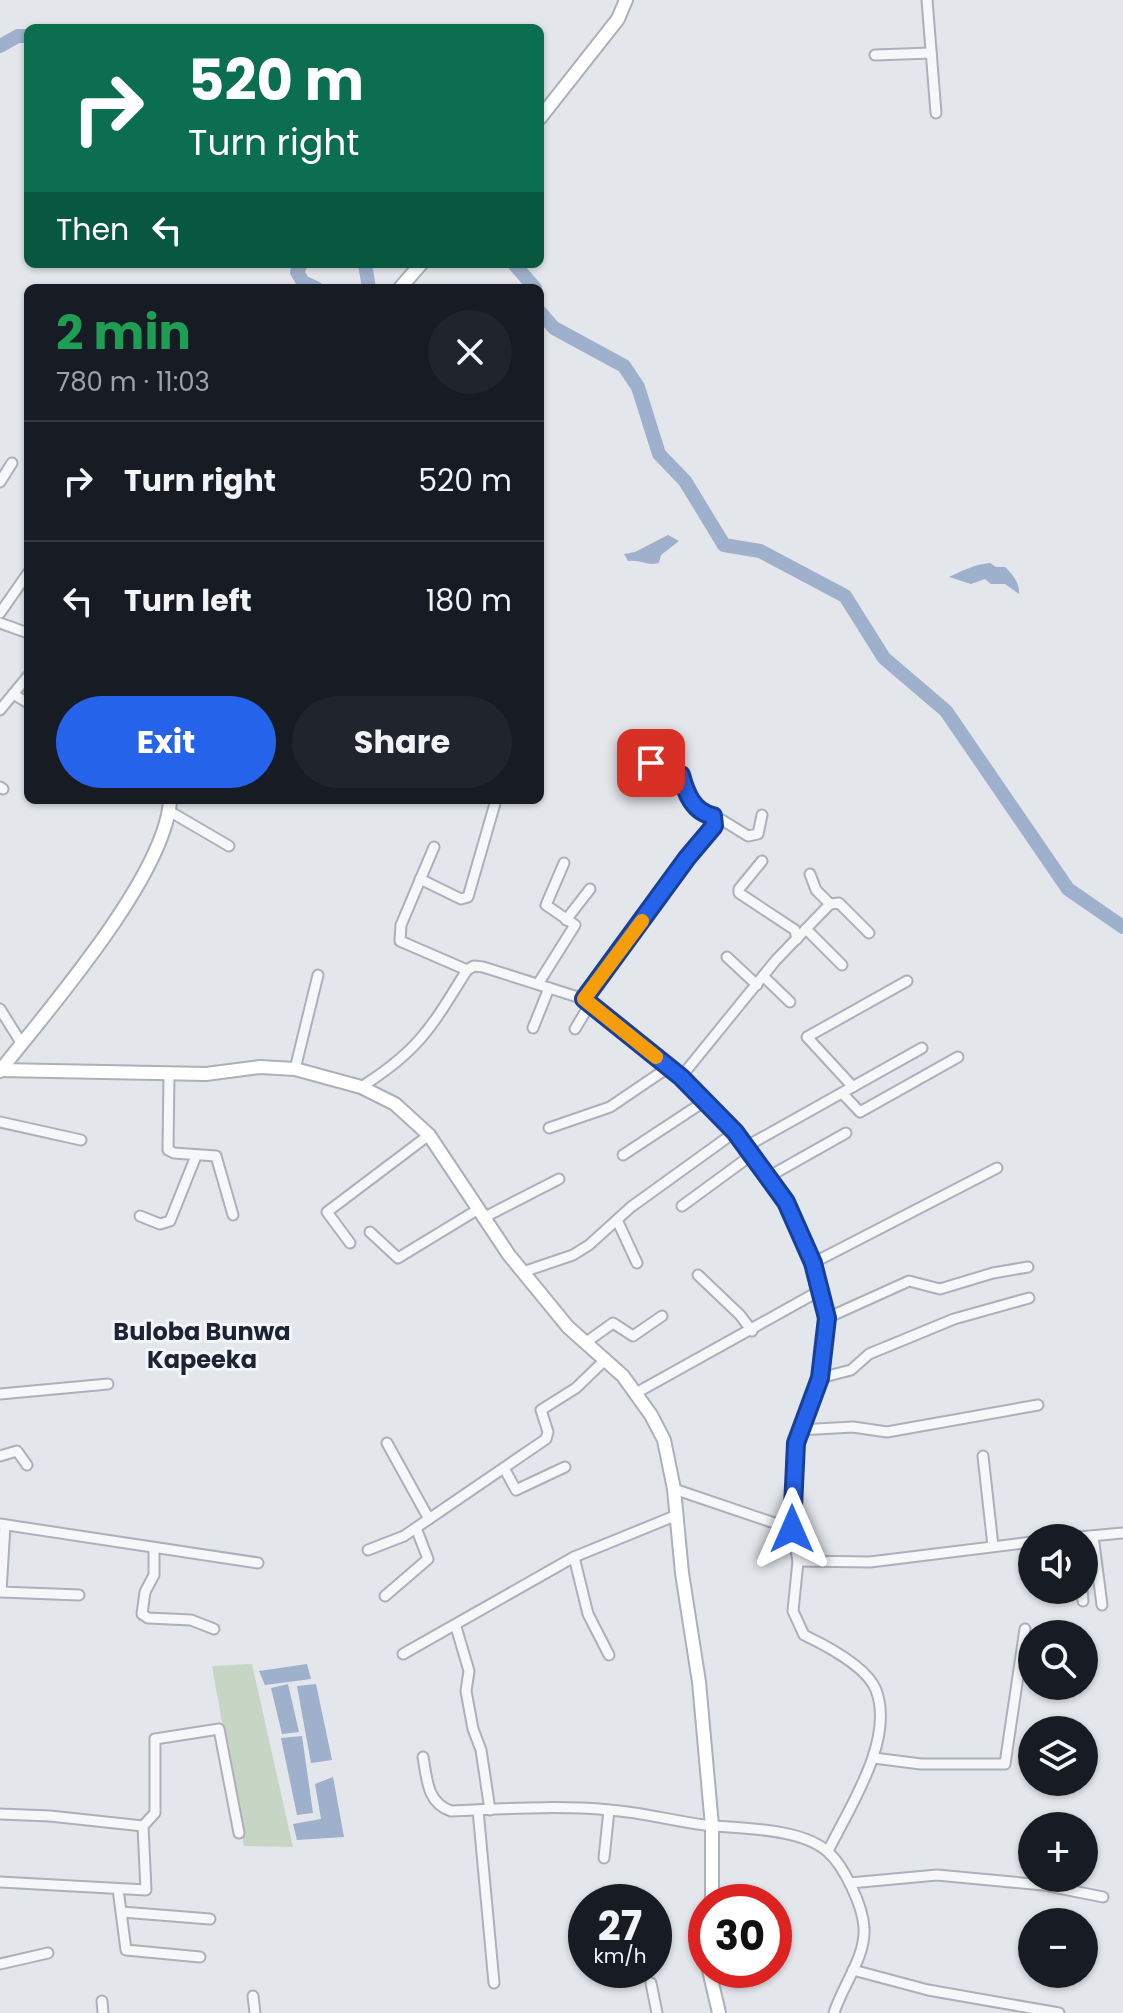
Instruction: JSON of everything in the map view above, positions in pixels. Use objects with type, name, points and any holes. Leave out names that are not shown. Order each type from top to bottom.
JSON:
[{"type":"street","points":[[544,113],[618,19],[626,0]]},
{"type":"street","points":[[927,0],[936,113]]},
{"type":"street","points":[[875,55],[931,53]]},
{"type":"street","points":[[404,284],[418,268]]},
{"type":"street","points":[[0,482],[12,463]]},
{"type":"street","points":[[0,613],[24,579]]},
{"type":"street","points":[[0,623],[24,632]]},
{"type":"street","points":[[0,710],[24,681]]},
{"type":"street","points":[[13,694],[24,701]]},
{"type":"street","points":[[635,749],[651,763],[681,775],[694,806],[704,814],[713,816],[714,826]]},
{"type":"street","points":[[420,879],[461,899],[468,897],[495,804]]},
{"type":"street","points":[[0,1071],[125,906],[158,848],[170,805],[229,846]]},
{"type":"street","points":[[575,1029],[587,1001],[687,858],[714,826],[722,820],[748,836],[758,834],[762,815]]},
{"type":"street","points":[[434,847],[401,925],[400,941],[467,970]]},
{"type":"street","points":[[762,861],[739,893],[795,930],[797,939]]},
{"type":"street","points":[[538,984],[575,925],[546,905],[564,863]]},
{"type":"street","points":[[810,874],[816,890],[830,904]]},
{"type":"street","points":[[566,920],[590,889]]},
{"type":"street","points":[[681,1077],[760,981],[830,904],[839,903],[869,933]]},
{"type":"street","points":[[806,929],[842,965]]},
{"type":"street","points":[[727,957],[790,1002]]},
{"type":"street","points":[[361,1087],[388,1070],[429,1032],[467,970],[474,966],[483,967],[587,1001],[681,1077],[705,1101],[750,1150],[786,1202],[813,1263],[827,1318],[820,1378],[799,1430],[792,1480],[792,1529],[798,1561],[793,1611],[804,1635],[832,1648],[875,1688],[880,1710],[874,1758],[828,1851]]},
{"type":"street","points":[[295,1069],[318,975]]},
{"type":"street","points":[[853,1087],[807,1037],[907,981]]},
{"type":"street","points":[[533,1028],[549,988]]},
{"type":"street","points":[[0,1009],[22,1044]]},
{"type":"street","points":[[682,1206],[750,1150],[922,1048]]},
{"type":"street","points":[[842,1093],[860,1112],[958,1057]]},
{"type":"street","points":[[0,1071],[206,1074],[260,1067],[295,1069],[361,1087],[395,1104],[429,1135],[480,1214],[523,1272],[568,1327],[606,1359],[636,1393],[664,1440],[674,1489],[682,1573],[699,1682],[712,1826],[712,1884]]},
{"type":"street","points":[[549,1128],[610,1107],[669,1067]]},
{"type":"street","points":[[169,1074],[167,1146],[174,1153],[216,1156],[233,1215]]},
{"type":"street","points":[[623,1155],[705,1101]]},
{"type":"street","points":[[0,1122],[81,1140]]},
{"type":"street","points":[[523,1272],[573,1255],[735,1132]]},
{"type":"street","points":[[768,1177],[846,1133]]},
{"type":"street","points":[[350,1243],[327,1212],[429,1135]]},
{"type":"street","points":[[140,1216],[160,1224],[170,1221],[196,1156]]},
{"type":"street","points":[[813,1263],[997,1168]]},
{"type":"street","points":[[370,1232],[398,1258],[480,1214],[559,1179]]},
{"type":"street","points":[[617,1220],[637,1263]]},
{"type":"street","points":[[827,1318],[909,1281],[940,1289],[993,1273],[1028,1267]]},
{"type":"street","points":[[698,1275],[740,1315],[752,1331]]},
{"type":"street","points":[[636,1393],[821,1290]]},
{"type":"street","points":[[820,1378],[851,1370],[869,1354],[954,1319],[1029,1298]]},
{"type":"street","points":[[585,1343],[613,1323],[633,1336],[662,1316]]},
{"type":"street","points":[[368,1550],[416,1528],[548,1436],[541,1410],[576,1388],[606,1359]]},
{"type":"street","points":[[0,1394],[108,1384]]},
{"type":"street","points":[[799,1430],[853,1427],[887,1432],[1038,1405]]},
{"type":"street","points":[[387,1443],[429,1519]]},
{"type":"street","points":[[0,1456],[17,1451],[27,1465]]},
{"type":"street","points":[[983,1456],[993,1546]]},
{"type":"street","points":[[504,1468],[516,1490],[565,1467]]},
{"type":"street","points":[[674,1489],[792,1529]]},
{"type":"street","points":[[403,1654],[456,1627],[574,1557],[677,1515]]},
{"type":"street","points":[[79,1595],[1,1592],[3,1525],[258,1563]]},
{"type":"street","points":[[385,1596],[428,1559],[416,1528]]},
{"type":"street","points":[[1098,1536],[1123,1533]]},
{"type":"street","points":[[798,1561],[870,1562],[1018,1543]]},
{"type":"street","points":[[154,1548],[154,1575],[142,1605],[144,1617],[191,1620],[214,1629]]},
{"type":"street","points":[[574,1557],[588,1614],[609,1655]]},
{"type":"street","points":[[1098,1574],[1102,1605]]},
{"type":"street","points":[[456,1627],[469,1671],[466,1691],[473,1729],[481,1750],[490,1810]]},
{"type":"street","points":[[874,1758],[921,1764],[1005,1764],[1018,1676]]},
{"type":"street","points":[[0,1882],[146,1890],[143,1826],[155,1813],[155,1739],[219,1729],[239,1833]]},
{"type":"street","points":[[423,1757],[428,1791],[437,1804],[451,1811],[609,1810],[712,1826],[747,1826],[796,1837],[828,1851],[850,1883],[865,1936],[834,2013]]},
{"type":"street","points":[[478,1810],[494,1983]]},
{"type":"street","points":[[604,1858],[609,1810]]},
{"type":"street","points":[[0,1814],[143,1826]]},
{"type":"street","points":[[850,1883],[937,1875],[1043,1885],[1103,1897]]},
{"type":"street","points":[[118,1889],[126,1950],[200,1957]]},
{"type":"street","points":[[122,1912],[210,1919]]},
{"type":"street","points":[[0,1964],[48,1953]]},
{"type":"street","points":[[853,1970],[928,1990],[1059,2013]]},
{"type":"street","points":[[652,1988],[657,2013]]},
{"type":"street","points":[[713,1988],[719,2013]]},
{"type":"street","points":[[253,1996],[255,2013]]},
{"type":"street","points":[[102,2001],[103,2013]]},
{"type":"green space","points":[[252,1664],[293,1847],[244,1846],[212,1666]]},
{"type":"water","points":[[668,535],[679,541],[661,555],[659,563],[628,561],[624,554],[635,552]]},
{"type":"water","points":[[990,563],[1008,570],[1017,583],[1019,594],[1005,584],[991,584],[985,579],[971,584],[949,577],[974,566]]},
{"type":"water","points":[[307,1664],[311,1679],[265,1685],[259,1671]]},
{"type":"water","points":[[288,1684],[299,1732],[282,1734],[271,1688]]},
{"type":"water","points":[[316,1684],[332,1760],[311,1763],[297,1686]]},
{"type":"water","points":[[302,1736],[313,1813],[297,1815],[281,1738]]},
{"type":"water","points":[[333,1777],[344,1837],[297,1840],[293,1824],[321,1819],[315,1784]]},
{"type":"waterway","points":[[0,46],[24,36]]},
{"type":"waterway","points":[[299,268],[297,272],[307,284]]},
{"type":"waterway","points":[[366,268],[368,284]]},
{"type":"waterway","points":[[518,268],[532,284]]},
{"type":"waterway","points":[[544,317],[554,328],[624,366],[638,387],[659,454],[685,481],[724,545],[760,551],[845,596],[884,658],[946,711],[1068,889],[1123,927]]},
{"type":"slow traffic","points":[[642,921],[584,999],[656,1057]]},
{"type":"district","name":"Buloba Bunwa Kapeeka","points":[[202,1346]]},
{"type":"route","points":[[651,763],[681,775],[694,806],[704,814],[713,816],[714,826],[584,999],[681,1077],[735,1132],[786,1202],[813,1263],[827,1318],[820,1378],[796,1443],[792,1529]]}]
